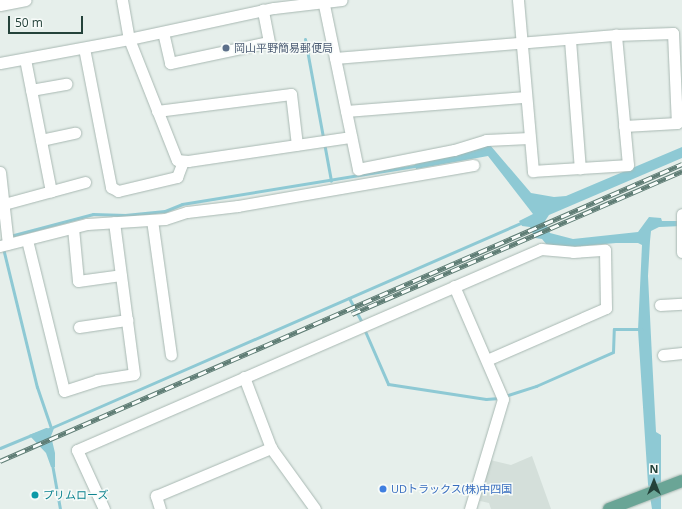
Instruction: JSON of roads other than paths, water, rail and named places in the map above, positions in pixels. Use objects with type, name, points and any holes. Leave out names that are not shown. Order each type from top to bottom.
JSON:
[{"type":"main road","points":[[609,509],[682,481]]},
{"type":"street","points":[[0,5],[26,0]]},
{"type":"street","points":[[122,0],[129,39],[177,160],[351,138]]},
{"type":"street","points":[[0,63],[129,39],[263,10],[324,1],[342,0]]},
{"type":"street","points":[[518,0],[533,170],[628,165],[616,35]]},
{"type":"street","points":[[324,1],[358,169],[454,150],[486,140],[529,138]]},
{"type":"street","points":[[162,32],[170,63],[178,62],[269,42],[263,10]]},
{"type":"street","points":[[335,58],[570,40],[616,35],[677,33],[680,123],[624,126]]},
{"type":"street","points":[[570,40],[580,168]]},
{"type":"street","points":[[84,48],[111,187],[118,190],[177,177],[182,160]]},
{"type":"street","points":[[26,59],[50,191]]},
{"type":"street","points":[[31,90],[66,84]]},
{"type":"street","points":[[157,111],[292,94],[297,145]]},
{"type":"street","points":[[346,112],[526,97]]},
{"type":"street","points":[[41,140],[75,133]]},
{"type":"street","points":[[0,172],[4,204],[5,242],[27,240],[73,228],[114,222],[165,219],[188,212],[238,206],[473,165]]},
{"type":"street","points":[[4,204],[85,182]]},
{"type":"street","points":[[152,220],[170,355]]},
{"type":"street","points":[[681,221],[682,252]]},
{"type":"street","points":[[27,240],[64,391],[97,380],[134,374],[114,222]]},
{"type":"street","points":[[73,228],[78,281],[121,276]]},
{"type":"street","points":[[104,509],[77,450],[541,249],[573,252],[605,250],[606,308],[487,360]]},
{"type":"street","points":[[454,286],[502,396],[470,509]]},
{"type":"street","points":[[660,305],[682,304]]},
{"type":"street","points":[[79,327],[127,320]]},
{"type":"street","points":[[663,355],[682,353]]},
{"type":"street","points":[[244,377],[271,448],[315,509]]},
{"type":"street","points":[[160,509],[156,496],[271,448]]},
{"type":"water","points":[[490,145],[531,193],[554,197],[566,196],[682,147],[682,158],[549,215],[545,221],[550,233],[573,239],[638,232],[649,217],[661,218],[662,221],[682,221],[682,226],[659,227],[651,231],[650,241],[648,276],[656,432],[661,435],[661,509],[652,509],[648,484],[638,330],[642,245],[638,243],[616,243],[572,247],[547,245],[542,239],[535,238],[530,227],[522,226],[519,221],[533,214],[488,156],[416,169],[415,163]]},
{"type":"water","points":[[55,426],[51,436],[55,453],[55,467],[51,467],[46,453],[29,435]]},
{"type":"waterway","points":[[305,39],[331,181]]},
{"type":"waterway","points":[[10,236],[93,214],[125,215],[165,211],[182,204],[419,165]]},
{"type":"waterway","points":[[53,427],[523,222]]},
{"type":"waterway","points":[[3,248],[37,387],[51,428]]},
{"type":"waterway","points":[[349,298],[361,321]]},
{"type":"waterway","points":[[505,396],[536,386],[613,352],[614,329],[642,329]]},
{"type":"waterway","points":[[365,331],[388,384],[486,399],[499,398]]},
{"type":"waterway","points":[[0,448],[46,429]]},
{"type":"waterway","points":[[52,464],[60,509]]},
{"type":"railway","points":[[0,461],[682,164]]},
{"type":"railway","points":[[352,314],[682,171]]},
{"type":"place","name":"岡山平野簡易郵便局","points":[[226,48]]},
{"type":"place","name":"UDトラックス(株)中四国","points":[[383,489]]},
{"type":"place","name":"プリムローズ","points":[[35,495]]}]
